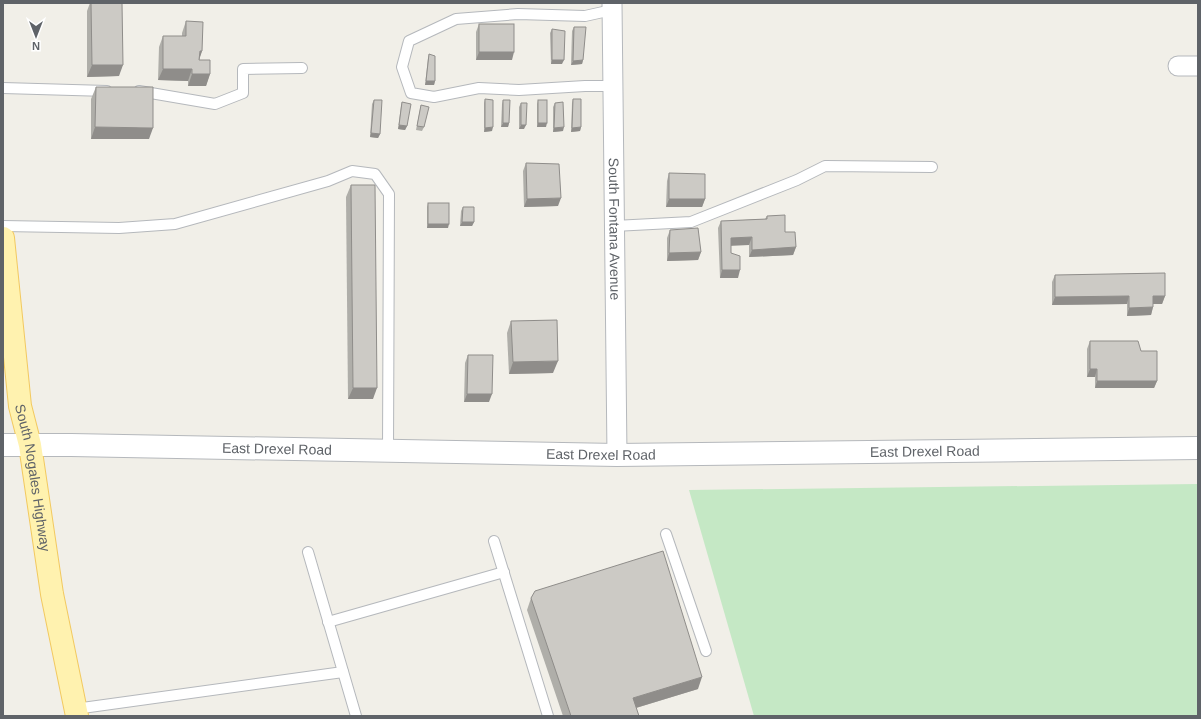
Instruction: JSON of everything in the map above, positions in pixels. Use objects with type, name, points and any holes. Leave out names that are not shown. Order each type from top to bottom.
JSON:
[{"type":"main road","name":"South Nogales Highway","points":[[3,238],[20,406],[30,445],[52,594],[76,712]]},
{"type":"street","name":"South Fontana Avenue","points":[[612,7],[616,455]]},
{"type":"street","points":[[1178,66],[1198,66]]},
{"type":"street","name":"East Drexel Road","points":[[3,445],[616,455],[1198,448]]},
{"type":"lane","points":[[612,7],[585,16],[518,14],[456,19],[409,41],[402,67],[411,93],[434,97],[479,88],[519,90],[613,86]]},
{"type":"lane","points":[[3,88],[149,92],[215,104],[243,93],[243,70],[302,68]]},
{"type":"lane","points":[[614,226],[691,222],[798,180],[825,166],[932,167]]},
{"type":"lane","points":[[3,226],[119,228],[175,224],[328,181],[352,171],[375,174],[389,194],[388,452]]},
{"type":"lane","points":[[666,534],[706,651]]},
{"type":"lane","points":[[494,541],[548,716]]},
{"type":"lane","points":[[308,552],[356,716]]},
{"type":"lane","points":[[328,622],[504,572]]},
{"type":"lane","points":[[76,712],[343,672]]},
{"type":"green space","points":[[1198,484],[1198,716],[754,716],[689,490]]},
{"type":"building","points":[[91,3],[122,3],[123,65],[92,65]]},
{"type":"building","points":[[186,21],[203,22],[202,51],[200,51],[199,60],[210,60],[210,74],[192,74],[192,69],[163,69],[163,36],[186,36]]},
{"type":"building","points":[[479,24],[514,24],[514,52],[479,52]]},
{"type":"building","points":[[574,27],[586,27],[583,60],[573,61]]},
{"type":"building","points":[[552,29],[565,31],[564,60],[552,60]]},
{"type":"building","points":[[429,54],[435,56],[435,81],[426,81]]},
{"type":"building","points":[[96,87],[153,87],[153,128],[95,127]]},
{"type":"building","points":[[485,99],[493,100],[493,127],[485,128]]},
{"type":"building","points":[[573,99],[581,99],[581,127],[572,128]]},
{"type":"building","points":[[374,100],[382,100],[380,134],[371,133]]},
{"type":"building","points":[[503,100],[510,100],[509,123],[503,123]]},
{"type":"building","points":[[538,100],[547,100],[547,123],[538,123]]},
{"type":"building","points":[[402,102],[411,104],[407,126],[399,125]]},
{"type":"building","points":[[563,102],[564,127],[554,128],[555,103]]},
{"type":"building","points":[[521,103],[527,103],[526,125],[521,125]]},
{"type":"building","points":[[421,105],[429,107],[424,127],[417,126]]},
{"type":"building","points":[[526,163],[559,164],[561,198],[527,199]]},
{"type":"building","points":[[669,173],[705,174],[705,199],[669,199]]},
{"type":"building","points":[[351,185],[375,185],[377,388],[353,388]]},
{"type":"building","points":[[428,203],[449,203],[449,224],[428,224]]},
{"type":"building","points":[[463,207],[474,207],[474,222],[462,222]]},
{"type":"building","points":[[785,215],[785,232],[795,232],[796,247],[752,250],[752,237],[731,238],[731,253],[740,256],[740,270],[722,270],[721,221],[767,219],[767,216]]},
{"type":"building","points":[[698,228],[701,252],[669,253],[670,230]]},
{"type":"building","points":[[1165,273],[1165,296],[1153,296],[1153,307],[1129,308],[1129,296],[1055,297],[1055,275]]},
{"type":"building","points":[[557,320],[558,361],[513,362],[511,321]]},
{"type":"building","points":[[1090,341],[1138,341],[1141,351],[1157,351],[1157,381],[1097,381],[1097,369],[1090,369]]},
{"type":"building","points":[[468,355],[493,355],[492,394],[467,394]]},
{"type":"building","points":[[663,551],[702,677],[633,698],[639,716],[571,716],[531,598],[535,591]]}]
